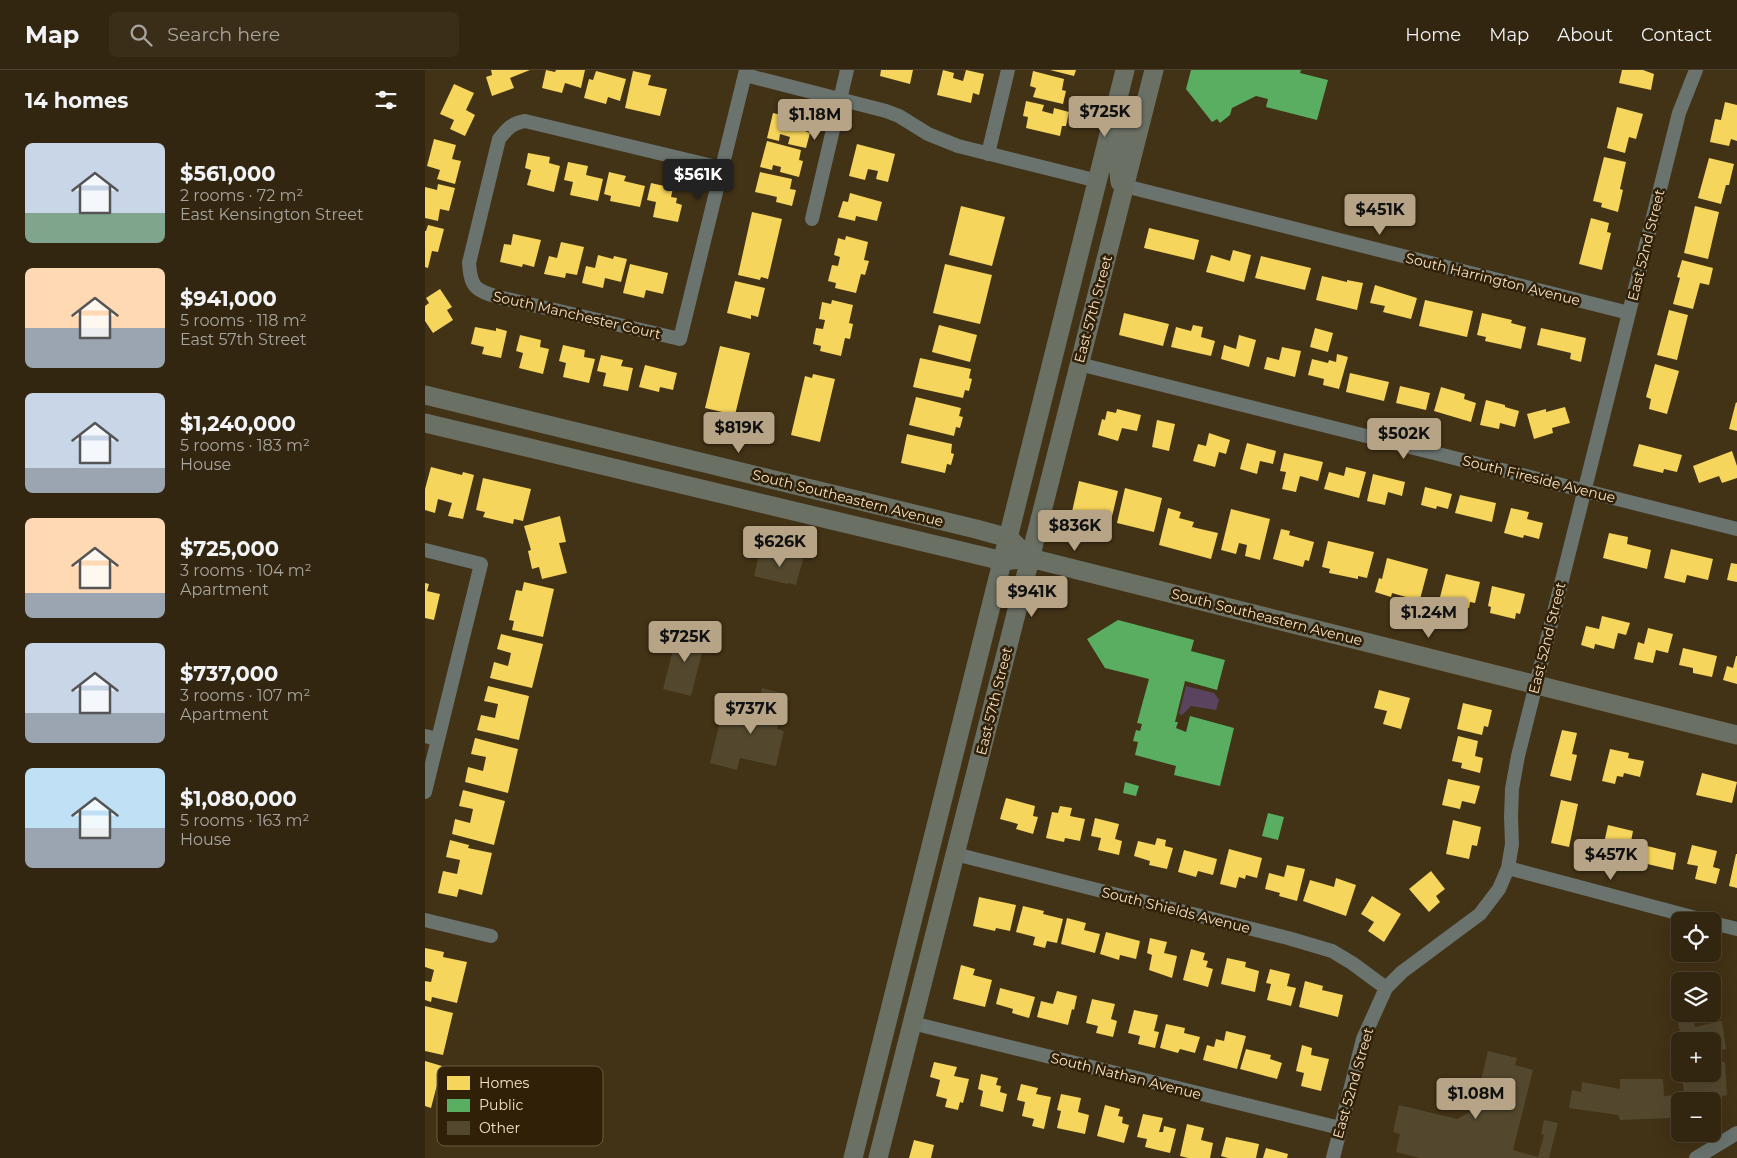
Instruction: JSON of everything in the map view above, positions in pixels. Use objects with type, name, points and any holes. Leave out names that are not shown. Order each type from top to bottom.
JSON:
[{"type":"main road","name":"East 57th Street","points":[[853,1158],[1125,70]]},
{"type":"main road","points":[[1125,186],[1119,180],[1118,164],[1134,70]]},
{"type":"main road","name":"East 57th Street","points":[[878,1158],[1153,70]]},
{"type":"main road","name":"South Southeastern Avenue","points":[[425,395],[1009,538],[1030,558]]},
{"type":"main road","name":"South Southeastern Avenue","points":[[425,423],[1003,561],[1030,558],[1737,735]]},
{"type":"street","points":[[812,219],[847,70]]},
{"type":"street","points":[[988,154],[1008,70]]},
{"type":"street","name":"East 52nd Street","points":[[1333,1158],[1363,1039],[1386,988],[1402,972],[1480,914],[1499,889],[1508,868],[1512,844],[1512,789],[1518,756],[1679,113],[1695,70]]},
{"type":"street","points":[[721,168],[745,72],[886,111],[899,116],[940,140],[1098,181]]},
{"type":"street","name":"South Manchester Court","points":[[525,121],[721,168],[680,339],[498,297],[481,292],[473,286],[469,263],[499,139],[506,129],[515,123],[525,121]]},
{"type":"street","name":"South Harrington Avenue","points":[[1125,186],[1629,313]]},
{"type":"street","name":"South Fireside Avenue","points":[[1079,364],[1737,529]]},
{"type":"street","points":[[425,550],[481,564],[431,737],[425,792]]},
{"type":"street","name":"South Shields Avenue","points":[[955,854],[1332,951],[1386,988]]},
{"type":"street","points":[[1508,868],[1673,912]]},
{"type":"street","points":[[425,920],[491,936]]},
{"type":"street","points":[[1721,925],[1737,929]]},
{"type":"street","name":"South Nathan Avenue","points":[[912,1023],[1340,1128]]},
{"type":"street","points":[[1696,1158],[1737,1133]]},
{"type":"shaded area","points":[[1186,686],[1214,693],[1219,700],[1216,710],[1191,706],[1182,715],[1179,714]]},
{"type":"building: Homes","points":[[491,70],[530,70],[510,78],[514,88],[492,96],[486,77],[492,75]]},
{"type":"building: Homes","points":[[546,70],[555,72],[556,70],[585,70],[581,88],[565,83],[562,93],[542,88]]},
{"type":"building: Homes","points":[[881,70],[913,70],[910,84],[880,76]]},
{"type":"building: Homes","points":[[943,70],[954,73],[953,78],[963,81],[966,70],[984,74],[979,95],[973,93],[971,103],[937,95]]},
{"type":"building: Homes","points":[[1050,70],[1076,70],[1074,76]]},
{"type":"building: Homes","points":[[1622,70],[1643,70],[1654,74],[1651,90],[1619,83]]},
{"type":"building: Homes","points":[[596,71],[626,79],[620,101],[608,97],[606,104],[584,98],[589,79],[593,80]]},
{"type":"building: Homes","points":[[633,71],[651,75],[648,85],[667,89],[660,116],[625,108]]},
{"type":"building: Homes","points":[[1033,71],[1064,79],[1062,90],[1066,91],[1063,104],[1033,97],[1036,88],[1030,86]]},
{"type":"building: Homes","points":[[454,84],[474,93],[466,110],[475,115],[465,136],[450,129],[454,120],[440,114]]},
{"type":"building: Homes","points":[[1026,101],[1044,105],[1042,111],[1053,114],[1054,108],[1069,112],[1066,126],[1062,126],[1060,136],[1026,128],[1028,117],[1023,116]]},
{"type":"building: Homes","points":[[1725,102],[1737,105],[1737,141],[1731,139],[1729,146],[1710,142],[1715,119],[1721,120]]},
{"type":"building: Homes","points":[[1617,107],[1643,114],[1636,139],[1629,137],[1625,153],[1607,148]]},
{"type":"building: Homes","points":[[773,113],[807,121],[805,131],[810,133],[806,148],[788,144],[790,137],[780,134],[779,141],[767,138]]},
{"type":"building: Homes","points":[[434,139],[456,145],[452,159],[461,161],[455,184],[437,179],[440,170],[427,166]]},
{"type":"building: Homes","points":[[767,141],[801,150],[799,160],[803,161],[799,177],[780,172],[781,167],[773,165],[772,170],[760,167]]},
{"type":"building: Homes","points":[[857,144],[895,154],[888,182],[876,179],[878,171],[868,169],[865,180],[849,176]]},
{"type":"building: Homes","points":[[528,153],[550,157],[549,163],[560,166],[554,192],[527,185],[531,170],[525,168]]},
{"type":"building: Homes","points":[[1604,157],[1626,162],[1620,189],[1623,190],[1618,212],[1601,207],[1602,203],[1593,201]]},
{"type":"building: Homes","points":[[1709,158],[1734,164],[1729,185],[1726,185],[1721,204],[1698,198]]},
{"type":"building: Homes","points":[[568,162],[588,166],[586,175],[603,179],[598,201],[570,195],[573,182],[564,180]]},
{"type":"building: Homes","points":[[609,172],[626,176],[624,181],[645,186],[640,207],[610,201],[611,196],[604,194]]},
{"type":"building: Homes","points":[[760,172],[792,179],[790,189],[796,190],[792,206],[776,202],[777,197],[755,192]]},
{"type":"building: Homes","points":[[651,183],[673,188],[671,197],[677,198],[676,203],[682,205],[678,222],[653,217],[656,202],[647,200]]},
{"type":"building: Homes","points":[[438,184],[455,188],[449,211],[440,209],[438,221],[425,218],[425,187],[437,190]]},
{"type":"building: Homes","points":[[850,193],[882,202],[877,221],[856,216],[855,221],[838,217],[843,201],[848,202]]},
{"type":"building: Homes","points":[[961,206],[1005,217],[992,266],[949,255]]},
{"type":"building: Homes","points":[[1695,206],[1719,212],[1708,259],[1684,253]]},
{"type":"building: Homes","points":[[752,212],[782,219],[768,279],[761,277],[760,280],[738,275]]},
{"type":"building: Homes","points":[[1591,218],[1609,223],[1607,232],[1611,233],[1602,270],[1579,264]]},
{"type":"building: Homes","points":[[428,225],[444,229],[438,252],[432,251],[428,268],[425,267],[425,231]]},
{"type":"building: Homes","points":[[1149,228],[1199,240],[1194,260],[1144,248]]},
{"type":"building: Homes","points":[[513,234],[541,240],[534,267],[523,264],[522,267],[500,262],[504,244],[511,245]]},
{"type":"building: Homes","points":[[846,236],[868,242],[864,260],[869,261],[865,275],[861,274],[856,293],[835,288],[836,283],[828,281],[832,265],[838,266],[840,257],[834,255],[838,238],[845,240]]},
{"type":"building: Homes","points":[[561,242],[584,247],[577,275],[566,273],[565,278],[544,274],[549,256],[557,258]]},
{"type":"building: Homes","points":[[1233,250],[1251,255],[1244,282],[1206,272],[1211,255],[1230,261]]},
{"type":"building: Homes","points":[[598,255],[613,259],[614,256],[627,259],[621,282],[605,278],[603,288],[582,283],[586,266],[595,268]]},
{"type":"building: Homes","points":[[1261,256],[1311,268],[1305,290],[1255,278]]},
{"type":"building: Homes","points":[[1682,260],[1713,268],[1709,285],[1700,283],[1693,309],[1673,304],[1680,278],[1677,277]]},
{"type":"building: Homes","points":[[630,264],[668,273],[663,294],[646,290],[644,298],[623,293]]},
{"type":"building: Homes","points":[[945,264],[992,275],[980,324],[933,313]]},
{"type":"building: Homes","points":[[1322,276],[1347,282],[1347,280],[1363,283],[1357,310],[1316,300]]},
{"type":"building: Homes","points":[[735,281],[765,288],[758,317],[751,315],[751,319],[727,313]]},
{"type":"building: Homes","points":[[1375,285],[1417,298],[1411,319],[1383,312],[1385,306],[1370,303]]},
{"type":"building: Homes","points":[[440,289],[452,307],[447,310],[453,320],[433,333],[425,321],[425,306],[429,303],[426,298]]},
{"type":"building: Homes","points":[[832,300],[853,305],[849,323],[853,324],[850,339],[845,338],[841,356],[820,351],[821,346],[813,344],[816,328],[823,329],[825,320],[819,319],[822,302],[831,304]]},
{"type":"building: Homes","points":[[1425,300],[1473,311],[1467,337],[1419,326]]},
{"type":"building: Homes","points":[[1669,310],[1688,315],[1677,360],[1657,355]]},
{"type":"building: Homes","points":[[1124,313],[1169,324],[1163,346],[1119,335]]},
{"type":"building: Homes","points":[[1482,313],[1512,320],[1511,323],[1526,327],[1521,349],[1485,341],[1486,337],[1477,335]]},
{"type":"building: Homes","points":[[939,325],[977,335],[970,362],[932,352]]},
{"type":"building: Homes","points":[[1193,325],[1203,327],[1201,337],[1215,341],[1211,356],[1171,347],[1176,327],[1191,331]]},
{"type":"building: Homes","points":[[475,327],[496,331],[496,328],[507,331],[501,358],[482,354],[484,347],[471,344]]},
{"type":"building: Homes","points":[[1315,328],[1333,333],[1328,352],[1310,347]]},
{"type":"building: Homes","points":[[1541,328],[1586,338],[1581,362],[1570,359],[1571,353],[1537,345]]},
{"type":"building: Homes","points":[[520,335],[541,340],[540,347],[549,349],[543,374],[519,368],[523,353],[516,351]]},
{"type":"building: Homes","points":[[1239,335],[1256,340],[1249,367],[1221,359],[1224,345],[1236,349]]},
{"type":"building: Homes","points":[[563,345],[585,350],[584,357],[595,359],[589,383],[563,377],[566,363],[559,361]]},
{"type":"building: Homes","points":[[720,346],[750,353],[735,415],[705,408]]},
{"type":"building: Homes","points":[[1282,347],[1301,351],[1295,377],[1264,369],[1267,357],[1279,360]]},
{"type":"building: Homes","points":[[1337,354],[1348,357],[1339,389],[1323,385],[1324,379],[1308,375],[1312,359],[1328,363],[1329,360],[1336,362]]},
{"type":"building: Homes","points":[[601,355],[623,360],[621,366],[633,368],[628,391],[603,386],[606,373],[597,371]]},
{"type":"building: Homes","points":[[920,358],[971,369],[969,378],[972,379],[969,391],[965,390],[963,398],[913,387]]},
{"type":"building: Homes","points":[[1655,364],[1679,371],[1667,414],[1649,409],[1651,399],[1646,397]]},
{"type":"building: Homes","points":[[645,365],[677,373],[673,390],[660,387],[659,392],[639,387]]},
{"type":"building: Homes","points":[[1350,373],[1389,382],[1384,401],[1346,392]]},
{"type":"building: Homes","points":[[813,374],[835,379],[820,442],[791,435],[805,376],[812,378]]},
{"type":"building: Homes","points":[[1400,386],[1430,393],[1426,410],[1396,403]]},
{"type":"building: Homes","points":[[1441,387],[1465,394],[1464,399],[1476,403],[1471,422],[1434,411]]},
{"type":"building: Homes","points":[[916,397],[961,408],[959,416],[963,417],[960,428],[956,427],[954,436],[909,425]]},
{"type":"building: Homes","points":[[1486,400],[1519,411],[1515,427],[1500,423],[1499,429],[1480,425]]},
{"type":"building: Homes","points":[[1737,403],[1737,431],[1729,429]]},
{"type":"building: Homes","points":[[1565,407],[1570,423],[1552,428],[1553,433],[1534,439],[1527,414]]},
{"type":"building: Homes","points":[[1117,409],[1141,415],[1137,431],[1122,428],[1118,441],[1098,435],[1102,419],[1105,420],[1107,411],[1116,413]]},
{"type":"building: Homes","points":[[1157,420],[1175,424],[1169,451],[1152,447]]},
{"type":"building: Homes","points":[[1209,433],[1230,440],[1226,454],[1219,452],[1215,467],[1193,461],[1198,444],[1206,446]]},
{"type":"building: Homes","points":[[907,434],[952,444],[951,453],[954,454],[951,465],[947,464],[945,473],[901,463]]},
{"type":"building: Homes","points":[[1247,443],[1276,451],[1273,464],[1260,461],[1257,474],[1240,469]]},
{"type":"building: Homes","points":[[1639,444],[1682,455],[1677,472],[1664,469],[1663,473],[1633,466]]},
{"type":"building: Homes","points":[[1732,451],[1737,466],[1737,478],[1722,483],[1719,476],[1699,483],[1693,466]]},
{"type":"building: Homes","points":[[1284,453],[1323,462],[1318,481],[1300,476],[1296,492],[1282,489],[1286,472],[1280,471]]},
{"type":"building: Homes","points":[[431,467],[462,475],[463,472],[474,475],[463,519],[448,516],[452,503],[438,499],[435,513],[425,510],[425,489]]},
{"type":"building: Homes","points":[[1346,467],[1366,472],[1359,498],[1324,489],[1329,472],[1344,476]]},
{"type":"building: Homes","points":[[1373,474],[1405,482],[1402,496],[1388,492],[1385,505],[1367,501]]},
{"type":"building: Homes","points":[[483,478],[531,489],[523,521],[514,519],[513,524],[483,517],[485,512],[476,510]]},
{"type":"building: Homes","points":[[1079,481],[1118,491],[1110,525],[1071,516]]},
{"type":"building: Homes","points":[[1425,487],[1452,494],[1448,509],[1437,506],[1436,509],[1421,505]]},
{"type":"building: Homes","points":[[1125,488],[1162,498],[1154,532],[1117,523]]},
{"type":"building: Homes","points":[[1460,495],[1496,503],[1492,522],[1455,513]]},
{"type":"building: Homes","points":[[1168,508],[1181,512],[1179,518],[1194,522],[1192,527],[1218,533],[1211,559],[1159,545]]},
{"type":"building: Homes","points":[[1511,508],[1529,512],[1527,519],[1543,523],[1539,539],[1524,535],[1523,538],[1504,533]]},
{"type":"building: Homes","points":[[1231,509],[1270,519],[1260,560],[1245,556],[1247,545],[1239,543],[1236,554],[1221,550]]},
{"type":"building: Homes","points":[[560,516],[566,542],[559,543],[567,573],[542,579],[539,567],[532,569],[528,551],[531,550],[524,526]]},
{"type":"building: Homes","points":[[1281,529],[1290,531],[1289,535],[1314,542],[1309,561],[1305,560],[1303,567],[1273,559]]},
{"type":"building: Homes","points":[[1609,533],[1628,537],[1627,544],[1651,550],[1647,569],[1603,558]]},
{"type":"building: Homes","points":[[1328,541],[1374,552],[1367,578],[1358,576],[1358,579],[1329,573],[1330,569],[1322,567]]},
{"type":"building: Homes","points":[[1671,549],[1713,559],[1708,580],[1687,575],[1685,583],[1664,578]]},
{"type":"building: Homes","points":[[1387,558],[1428,569],[1419,603],[1405,600],[1406,597],[1392,593],[1391,597],[1375,592],[1379,578],[1382,579]]},
{"type":"building: Homes","points":[[1731,563],[1737,564],[1737,582],[1727,580]]},
{"type":"building: Homes","points":[[1446,574],[1480,582],[1475,603],[1470,602],[1469,608],[1439,601]]},
{"type":"building: Homes","points":[[524,582],[554,589],[543,637],[512,630],[514,621],[509,620],[516,590],[522,591]]},
{"type":"building: Homes","points":[[425,583],[429,584],[427,591],[440,594],[434,620],[425,618]]},
{"type":"building: Homes","points":[[1492,586],[1525,594],[1520,614],[1516,613],[1515,619],[1490,613],[1491,607],[1488,606]]},
{"type":"building: Homes","points":[[1602,616],[1630,623],[1626,635],[1618,633],[1614,649],[1595,644],[1594,649],[1581,645],[1586,626],[1599,629]]},
{"type":"building: Homes","points":[[1648,628],[1673,634],[1668,653],[1656,650],[1653,663],[1634,659],[1638,642],[1644,644]]},
{"type":"building: Homes","points":[[501,634],[543,644],[532,688],[490,678],[494,662],[508,666],[511,653],[497,649]]},
{"type":"building: Homes","points":[[1683,648],[1717,656],[1712,677],[1693,673],[1693,668],[1679,665]]},
{"type":"building: Homes","points":[[1736,656],[1737,684],[1723,680],[1727,666],[1733,668]]},
{"type":"building: Homes","points":[[488,686],[529,696],[519,740],[477,730],[481,715],[495,718],[498,704],[484,701]]},
{"type":"building: Homes","points":[[1379,690],[1410,698],[1401,729],[1383,724],[1387,711],[1374,708]]},
{"type":"building: Homes","points":[[1463,703],[1492,710],[1488,727],[1484,726],[1482,735],[1457,729]]},
{"type":"building: Homes","points":[[1562,730],[1577,733],[1572,754],[1577,755],[1571,781],[1550,776]]},
{"type":"building: Homes","points":[[1458,736],[1478,741],[1475,756],[1483,758],[1480,773],[1461,768],[1462,763],[1452,761]]},
{"type":"building: Homes","points":[[475,738],[518,749],[508,793],[465,782],[468,767],[483,771],[486,757],[471,754]]},
{"type":"building: Homes","points":[[1610,749],[1629,753],[1628,758],[1644,761],[1640,777],[1624,773],[1623,777],[1617,776],[1615,784],[1602,781]]},
{"type":"building: Homes","points":[[1702,773],[1737,782],[1732,803],[1696,795]]},
{"type":"building: Homes","points":[[1448,779],[1480,786],[1475,804],[1462,801],[1460,809],[1442,805]]},
{"type":"building: Homes","points":[[463,790],[505,801],[494,845],[452,834],[455,819],[470,823],[473,809],[459,806]]},
{"type":"building: Homes","points":[[1006,798],[1035,806],[1033,816],[1038,817],[1033,834],[1016,829],[1018,824],[1000,819]]},
{"type":"building: Homes","points":[[1561,800],[1578,804],[1569,847],[1551,843]]},
{"type":"building: Homes","points":[[1060,806],[1072,808],[1070,816],[1085,819],[1080,841],[1065,838],[1064,842],[1046,838],[1052,812],[1058,813]]},
{"type":"building: Homes","points":[[1095,818],[1119,824],[1115,839],[1122,841],[1119,855],[1098,850],[1101,838],[1091,836]]},
{"type":"building: Homes","points":[[1453,820],[1481,827],[1477,846],[1472,845],[1469,859],[1446,854]]},
{"type":"building: Homes","points":[[1608,825],[1633,831],[1629,852],[1617,850],[1615,860],[1601,857]]},
{"type":"building: Homes","points":[[1157,838],[1166,840],[1165,846],[1173,848],[1167,869],[1149,865],[1150,861],[1134,856],[1138,841],[1155,845]]},
{"type":"building: Homes","points":[[450,840],[469,845],[468,848],[492,853],[482,895],[459,889],[457,897],[438,893],[443,871],[457,874],[460,860],[446,857]]},
{"type":"building: Homes","points":[[1692,845],[1717,851],[1713,867],[1720,869],[1716,884],[1695,879],[1698,866],[1687,864]]},
{"type":"building: Homes","points":[[1647,846],[1676,853],[1673,870],[1643,863]]},
{"type":"building: Homes","points":[[1229,849],[1262,858],[1257,878],[1246,875],[1245,879],[1239,877],[1236,888],[1220,884]]},
{"type":"building: Homes","points":[[1184,850],[1217,859],[1213,875],[1198,871],[1196,877],[1178,872]]},
{"type":"building: Homes","points":[[1737,854],[1737,888],[1729,886]]},
{"type":"building: Homes","points":[[1287,865],[1305,869],[1297,901],[1279,896],[1280,893],[1265,889],[1269,873],[1284,877]]},
{"type":"building: Homes","points":[[1431,871],[1445,889],[1436,896],[1440,902],[1429,912],[1409,889]]},
{"type":"building: Homes","points":[[1336,878],[1356,885],[1346,916],[1303,901],[1310,880],[1334,887]]},
{"type":"building: Homes","points":[[1372,896],[1401,914],[1384,942],[1368,931],[1374,922],[1361,914]]},
{"type":"building: Homes","points":[[979,897],[1016,905],[1010,931],[996,928],[995,931],[973,926]]},
{"type":"building: Homes","points":[[1023,906],[1044,911],[1043,914],[1063,919],[1057,943],[1047,941],[1045,948],[1033,945],[1035,937],[1016,932]]},
{"type":"building: Homes","points":[[1067,918],[1086,923],[1084,930],[1100,934],[1095,953],[1061,944]]},
{"type":"building: Homes","points":[[1106,932],[1140,941],[1136,959],[1120,955],[1119,960],[1100,954]]},
{"type":"building: Homes","points":[[1150,938],[1167,942],[1164,953],[1177,956],[1172,978],[1149,970],[1152,955],[1147,953]]},
{"type":"building: Homes","points":[[425,948],[444,952],[443,957],[467,962],[457,1003],[432,997],[431,1002],[425,1000],[425,981],[431,982],[434,970],[425,967]]},
{"type":"building: Homes","points":[[1191,949],[1205,953],[1203,960],[1208,961],[1206,967],[1213,969],[1208,987],[1183,980]]},
{"type":"building: Homes","points":[[1227,958],[1246,962],[1245,967],[1259,971],[1255,992],[1221,984]]},
{"type":"building: Homes","points":[[961,965],[975,969],[973,975],[992,980],[985,1007],[953,999]]},
{"type":"building: Homes","points":[[1270,969],[1290,974],[1287,986],[1296,988],[1291,1006],[1267,1000],[1271,984],[1266,983]]},
{"type":"building: Homes","points":[[1305,981],[1323,986],[1322,990],[1343,995],[1338,1017],[1299,1007]]},
{"type":"building: Homes","points":[[1000,988],[1035,997],[1029,1018],[1012,1013],[1013,1009],[996,1004]]},
{"type":"building: Homes","points":[[1057,991],[1077,996],[1068,1025],[1037,1017],[1041,1001],[1053,1004]]},
{"type":"building: Homes","points":[[1092,999],[1115,1004],[1111,1019],[1117,1021],[1113,1037],[1096,1033],[1098,1026],[1086,1023]]},
{"type":"building: Homes","points":[[425,1006],[453,1013],[443,1055],[425,1051]]},
{"type":"building: Homes","points":[[1134,1010],[1158,1015],[1154,1031],[1159,1032],[1155,1048],[1138,1044],[1140,1036],[1128,1033]]},
{"type":"building: Homes","points":[[1166,1024],[1185,1028],[1184,1033],[1200,1037],[1195,1053],[1180,1049],[1178,1053],[1160,1048]]},
{"type":"building: Homes","points":[[1226,1031],[1246,1036],[1237,1069],[1203,1060],[1207,1045],[1214,1047],[1216,1039],[1224,1041]]},
{"type":"building: Homes","points":[[1302,1045],[1312,1048],[1311,1055],[1329,1059],[1321,1091],[1301,1086],[1304,1073],[1296,1071]]},
{"type":"building: Homes","points":[[1246,1049],[1271,1055],[1270,1059],[1282,1063],[1277,1079],[1240,1069]]},
{"type":"building: Homes","points":[[425,1061],[442,1066],[437,1066],[437,1085],[431,1108],[425,1106]]},
{"type":"building: Homes","points":[[934,1062],[957,1067],[954,1076],[969,1079],[963,1103],[960,1102],[958,1110],[945,1107],[947,1099],[936,1096],[940,1080],[930,1077]]},
{"type":"building: Homes","points":[[981,1074],[998,1078],[996,1085],[1001,1086],[1000,1092],[1007,1094],[1003,1112],[980,1106],[983,1091],[978,1089]]},
{"type":"building: Homes","points":[[1021,1084],[1038,1088],[1036,1094],[1051,1097],[1044,1129],[1032,1126],[1034,1119],[1022,1116],[1025,1102],[1017,1100]]},
{"type":"building: Homes","points":[[1061,1094],[1081,1098],[1078,1112],[1089,1115],[1085,1134],[1057,1128],[1061,1111],[1057,1110]]},
{"type":"building: Homes","points":[[1105,1105],[1120,1109],[1118,1116],[1123,1117],[1122,1123],[1129,1125],[1124,1143],[1097,1136]]},
{"type":"building: Homes","points":[[1143,1114],[1163,1118],[1159,1132],[1163,1132],[1164,1126],[1176,1129],[1170,1153],[1145,1147],[1147,1139],[1137,1137]]},
{"type":"building: Homes","points":[[1187,1124],[1204,1128],[1201,1140],[1213,1143],[1210,1158],[1180,1156]]},
{"type":"building: Homes","points":[[1226,1137],[1259,1144],[1256,1158],[1228,1158],[1221,1156]]},
{"type":"building: Homes","points":[[914,1140],[934,1145],[931,1158],[909,1158]]},
{"type":"building: Homes","points":[[1266,1148],[1288,1154],[1287,1158],[1263,1158]]},
{"type":"building: Public","points":[[1191,70],[1301,70],[1300,73],[1328,80],[1317,120],[1266,107],[1268,99],[1256,96],[1232,108],[1230,115],[1220,123],[1217,119],[1212,122],[1186,89]]},
{"type":"building: Public","points":[[1118,620],[1194,640],[1191,651],[1225,660],[1217,690],[1185,681],[1175,722],[1178,722],[1176,728],[1186,732],[1190,716],[1234,728],[1220,786],[1174,775],[1176,766],[1135,755],[1138,742],[1133,741],[1136,730],[1140,731],[1142,724],[1137,723],[1149,679],[1105,668],[1087,639]]},
{"type":"building: Public","points":[[1125,782],[1139,786],[1136,796],[1123,793]]},
{"type":"building: Public","points":[[1268,813],[1284,817],[1278,840],[1262,836]]},
{"type":"building: Other","points":[[786,552],[804,556],[796,585],[754,576],[759,554],[784,561]]},
{"type":"building: Other","points":[[678,630],[706,637],[691,696],[663,689]]},
{"type":"building: Other","points":[[762,688],[785,694],[777,729],[784,731],[776,766],[740,758],[737,770],[710,763],[721,717],[753,724]]},
{"type":"building: Other","points":[[1722,1021],[1726,1049],[1721,1050],[1721,1032],[1680,1032],[1678,1022],[1694,1022],[1695,1027]]},
{"type":"building: Other","points":[[1488,1051],[1517,1058],[1515,1065],[1533,1070],[1513,1150],[1538,1157],[1544,1135],[1541,1134],[1544,1120],[1558,1123],[1549,1158],[1420,1158],[1396,1152],[1400,1134],[1393,1132],[1399,1105],[1457,1119],[1474,1110]]},
{"type":"building: Other","points":[[1721,1062],[1725,1062],[1727,1095],[1722,1096],[1722,1108],[1721,1092],[1684,1092],[1683,1082],[1721,1082]]},
{"type":"building: Other","points":[[1620,1079],[1663,1079],[1664,1096],[1671,1095],[1671,1133],[1670,1118],[1620,1120],[1618,1115],[1569,1108],[1572,1090],[1581,1092],[1582,1082],[1620,1089]]}]
